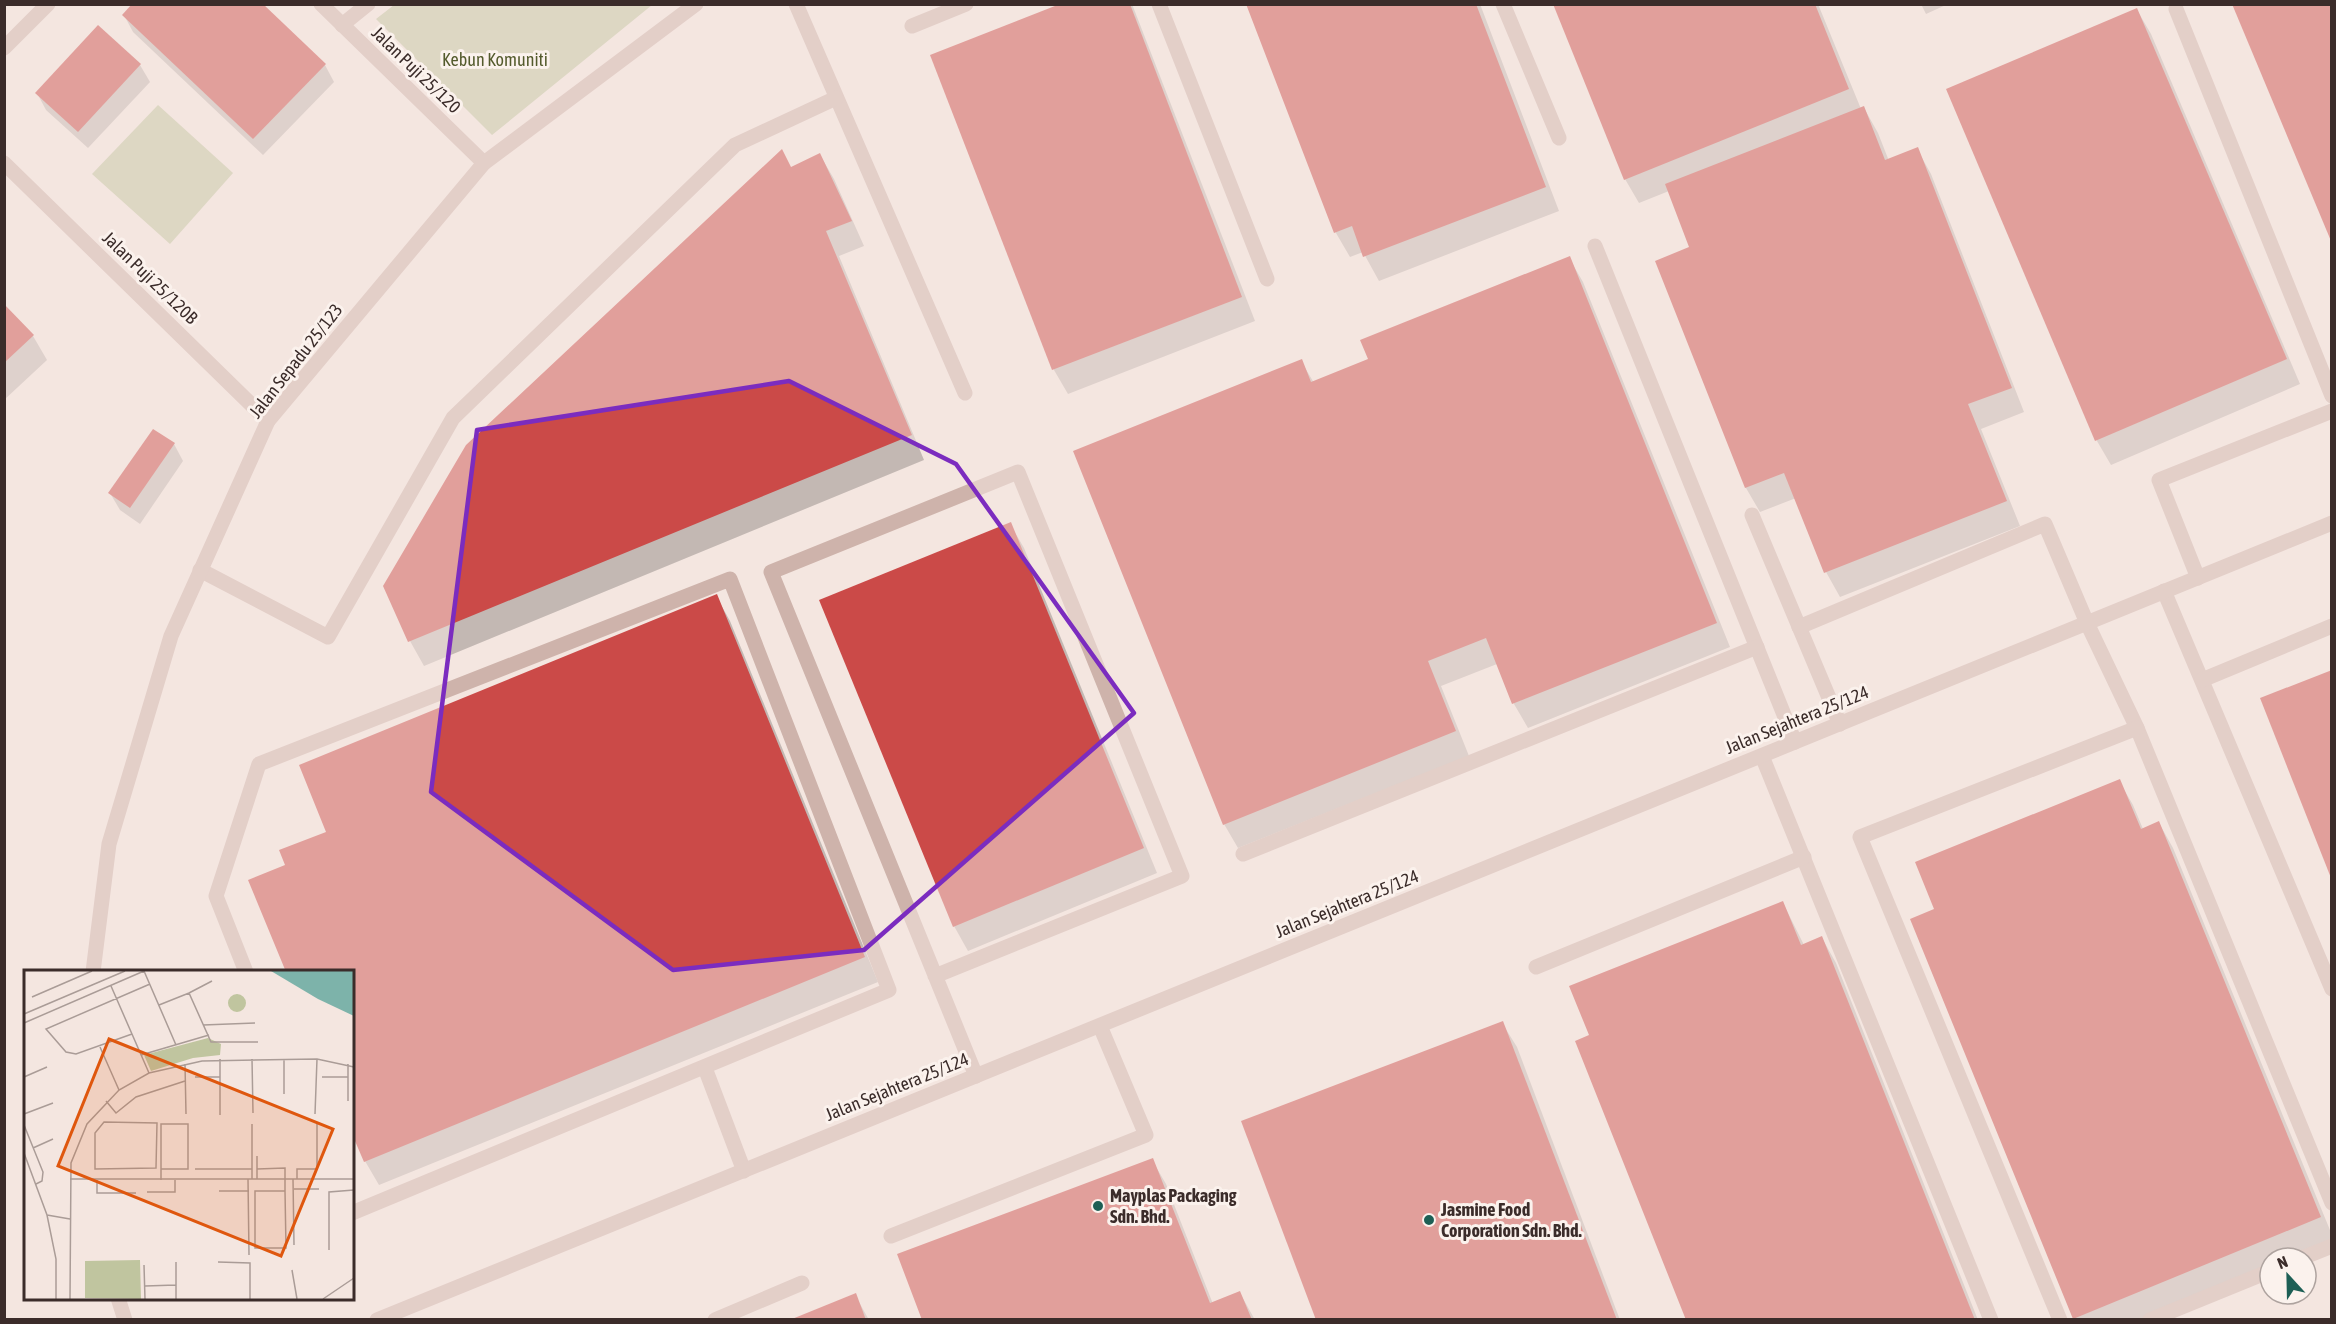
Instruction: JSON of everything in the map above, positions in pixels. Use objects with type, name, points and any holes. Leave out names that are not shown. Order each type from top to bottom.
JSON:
[{"type":"street","points":[[4,48],[48,4]]},
{"type":"street","name":"Jalan Puji 25/120","points":[[321,4],[484,164]]},
{"type":"street","points":[[342,25],[368,4]]},
{"type":"street","name":"Jalan Sepadu 25/123","points":[[93,970],[109,844],[171,636],[268,421],[484,164],[696,4]]},
{"type":"street","points":[[796,4],[965,393]]},
{"type":"street","points":[[912,26],[966,4]]},
{"type":"street","points":[[1159,4],[1267,279]]},
{"type":"street","points":[[1503,4],[1559,138]]},
{"type":"street","points":[[2176,9],[2331,396]]},
{"type":"street","points":[[200,570],[328,637],[453,418],[735,145],[836,98]]},
{"type":"street","name":"Jalan Puji 25/120B","points":[[4,163],[268,421]]},
{"type":"street","points":[[1595,246],[1795,742]]},
{"type":"street","points":[[2198,578],[2160,480],[2331,411]]},
{"type":"street","points":[[935,976],[1182,876],[1018,472],[771,572],[935,976],[976,1076]]},
{"type":"street","points":[[1752,515],[1840,724]]},
{"type":"street","name":"Jalan Sejahtera 25/124","points":[[377,1320],[403,1315],[744,1171],[2331,523]]},
{"type":"street","points":[[1799,627],[2045,524],[2087,623],[2137,728],[2331,1203]]},
{"type":"street","points":[[245,970],[216,896],[259,764],[730,579],[889,990],[354,1213]]},
{"type":"street","points":[[2164,591],[2331,989]]},
{"type":"street","points":[[2202,680],[2331,626]]},
{"type":"street","points":[[1243,854],[1757,647]]},
{"type":"street","points":[[2060,1320],[1860,837],[2137,728]]},
{"type":"street","points":[[1762,756],[1991,1320]]},
{"type":"street","points":[[1536,967],[1804,857]]},
{"type":"street","points":[[891,1236],[1146,1135],[1100,1026]]},
{"type":"street","points":[[705,1068],[744,1171]]},
{"type":"street","points":[[2150,1320],[2258,1276]]},
{"type":"street","points":[[715,1320],[802,1283]]},
{"type":"street","points":[[118,1300],[125,1320]]},
{"type":"highlighted area","points":[[789,381],[956,464],[1134,713],[864,950],[673,970],[431,792],[477,430]]},
{"type":"green space","name":"Kebun Komuniti","points":[[394,5],[652,5],[492,135],[376,19]]},
{"type":"green space","points":[[158,105],[233,173],[170,244],[92,174]]},
{"type":"building","points":[[132,4],[263,4],[326,64],[253,139],[122,15]]},
{"type":"building","points":[[1060,4],[1130,4],[1242,297],[1052,370],[930,55]]},
{"type":"building","points":[[1246,4],[1476,4],[1546,187],[1363,257],[1352,226],[1334,233]]},
{"type":"building","points":[[1553,4],[1815,4],[1849,89],[1624,180]]},
{"type":"building","points":[[2232,4],[2332,4],[2332,241],[2331,241]]},
{"type":"building","points":[[2137,8],[2287,359],[2095,441],[1946,89]]},
{"type":"building","points":[[98,25],[141,64],[78,132],[35,93]]},
{"type":"building","points":[[1864,106],[1885,160],[1918,147],[2012,388],[1968,404],[2007,501],[1824,573],[1784,473],[1745,488],[1655,261],[1689,247],[1665,184]]},
{"type":"building","points":[[782,149],[791,167],[820,153],[852,221],[826,231],[912,435],[408,642],[383,586],[466,445]]},
{"type":"building","points":[[1570,256],[1717,623],[1512,704],[1486,638],[1428,661],[1456,731],[1223,825],[1073,451],[1302,359],[1311,382],[1368,359],[1360,340]]},
{"type":"building","points":[[4,304],[34,335],[4,363]]},
{"type":"building","points":[[153,429],[175,443],[130,508],[108,493]]},
{"type":"building","points":[[1011,522],[1144,848],[953,927],[819,600]]},
{"type":"building","points":[[717,594],[865,957],[364,1162],[354,1139],[354,970],[285,970],[248,880],[285,865],[279,850],[326,832],[299,765]]},
{"type":"building","points":[[2332,670],[2332,878],[2331,878],[2260,698]]},
{"type":"building","points":[[2120,779],[2141,829],[2159,821],[2321,1217],[2073,1319],[1910,919],[1934,909],[1915,862]]},
{"type":"building","points":[[1783,901],[1801,945],[1822,936],[1975,1320],[1686,1320],[1575,1041],[1589,1035],[1569,986]]},
{"type":"building","name":"Jasmine Food Corporation Sdn. Bhd.","points":[[1503,1021],[1617,1320],[1316,1320],[1241,1121]]},
{"type":"building","name":"Mayplas Packaging Sdn. Bhd.","points":[[1153,1158],[1210,1303],[1240,1291],[1252,1320],[922,1320],[897,1254]]},
{"type":"building","points":[[856,1293],[866,1320],[792,1320],[792,1319]]},
{"type":"place","name":"Mayplas Packaging Sdn. Bhd.","points":[[1098,1206]]},
{"type":"place","name":"Jasmine Food Corporation Sdn. Bhd.","points":[[1429,1220]]}]
